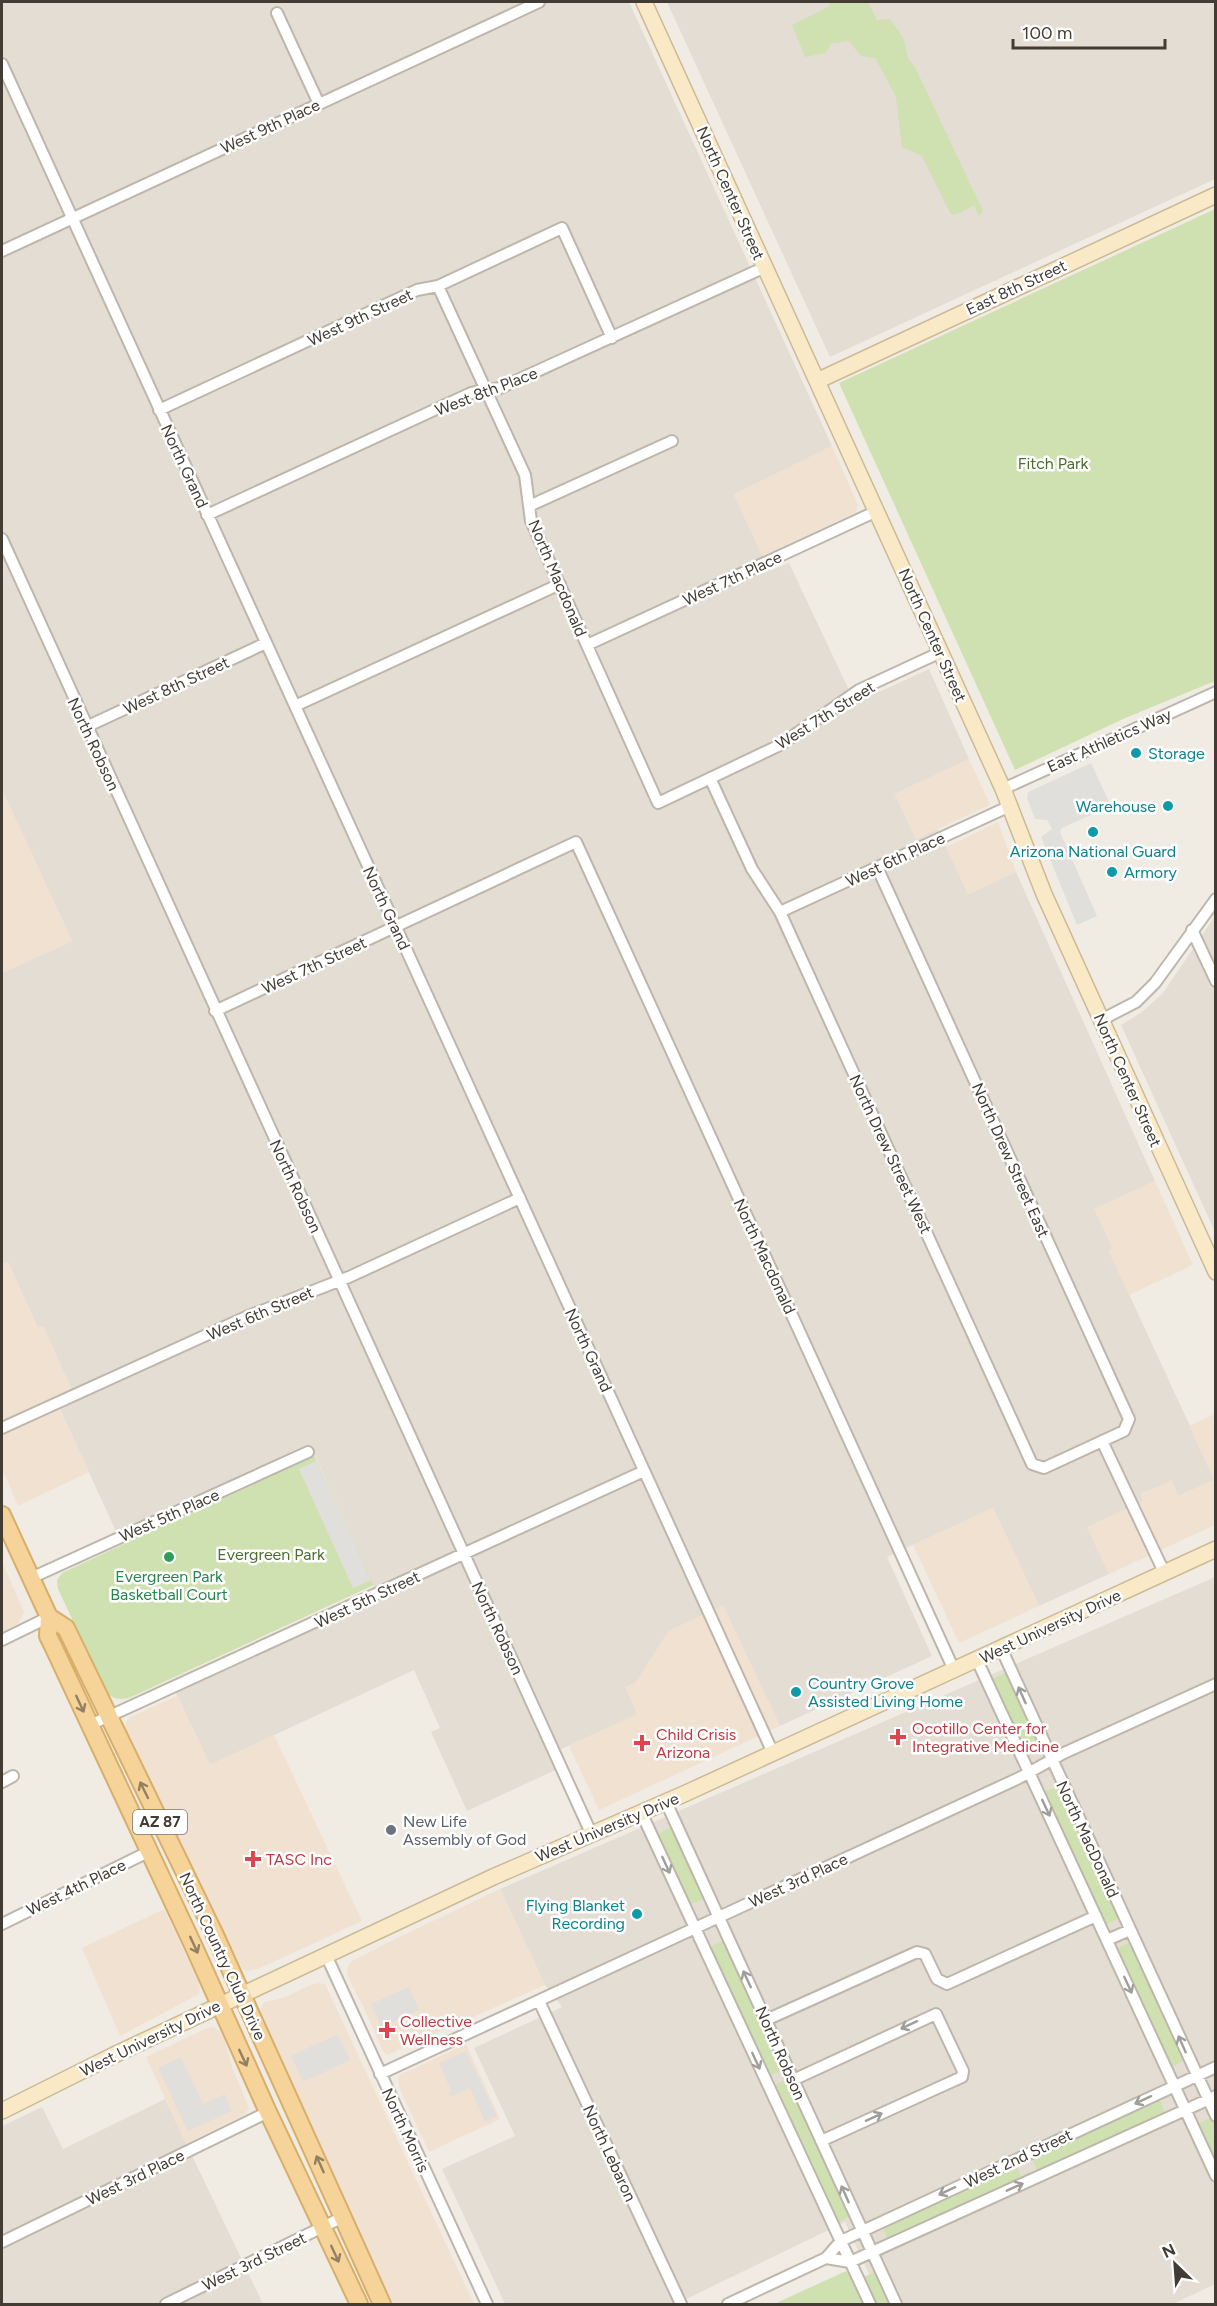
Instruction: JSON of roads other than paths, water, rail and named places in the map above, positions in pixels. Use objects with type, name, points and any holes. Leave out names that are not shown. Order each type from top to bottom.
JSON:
[{"type":"main road","name":"North Country Club Drive","points":[[2,1515],[49,1617],[48,1636],[359,2304]]},
{"type":"main road","name":"North Country Club Drive","points":[[49,1617],[66,1628],[200,1904],[382,2304]]},
{"type":"street","name":"West 9th Place","points":[[2,251],[539,2]]},
{"type":"street","name":"North Center Street","points":[[644,2],[1003,789],[1044,894],[1101,1020],[1211,1250],[1215,1272]]},
{"type":"street","points":[[277,13],[319,104]]},
{"type":"street","name":"North Grand","points":[[2,64],[773,1753]]},
{"type":"street","name":"East 8th Street","points":[[817,381],[1215,195]]},
{"type":"street","name":"West 9th Street","points":[[159,410],[417,290],[438,286],[562,228],[612,338]]},
{"type":"street","name":"West 8th Place","points":[[207,515],[471,393],[501,388],[765,267]]},
{"type":"street","name":"North Macdonald","points":[[438,286],[525,475],[531,521],[658,803]]},
{"type":"street","points":[[530,506],[672,441]]},
{"type":"street","name":"West 7th Place","points":[[587,645],[877,511]]},
{"type":"street","name":"North Robson","points":[[2,538],[215,1011],[591,1833]]},
{"type":"street","points":[[294,706],[560,584]]},
{"type":"street","name":"West 8th Street","points":[[86,727],[266,643]]},
{"type":"street","name":"West 7th Street","points":[[658,803],[780,745],[859,690],[941,652]]},
{"type":"street","name":"East Athletics Way","points":[[1003,789],[1215,692]]},
{"type":"street","name":"North Drew Street West","points":[[710,778],[752,869],[780,912],[1032,1464],[1044,1468],[1102,1441]]},
{"type":"street","name":"West 6th Place","points":[[780,912],[1010,806]]},
{"type":"street","name":"North Macdonald","points":[[576,842],[954,1670]]},
{"type":"street","name":"West 7th Street","points":[[215,1011],[576,842]]},
{"type":"street","name":"North Drew Street East","points":[[877,867],[1129,1419],[1124,1431],[1102,1441]]},
{"type":"street","points":[[1101,1020],[1136,1002],[1143,995],[1215,899]]},
{"type":"street","points":[[1192,930],[1215,981]]},
{"type":"street","name":"West 6th Street","points":[[2,1428],[246,1317],[339,1281],[520,1198]]},
{"type":"street","points":[[1102,1441],[1164,1572]]},
{"type":"street","name":"West 5th Place","points":[[31,1578],[308,1452]]},
{"type":"street","name":"West 5th Street","points":[[90,1725],[644,1471]]},
{"type":"street","name":"West University Drive","points":[[2,2110],[326,1955],[977,1660],[1215,1549]]},
{"type":"street","points":[[2,1640],[49,1617]]},
{"type":"street","name":"North MacDonald","points":[[1001,1648],[1196,2075],[1212,2098],[1215,2116]]},
{"type":"street","name":"North MacDonald","points":[[977,1660],[1215,2176]]},
{"type":"street","name":"West 3rd Place","points":[[380,2074],[1215,1684]]},
{"type":"street","points":[[2,1782],[12,1776]]},
{"type":"street","name":"North Robson","points":[[666,1802],[896,2304]]},
{"type":"street","name":"North Robson","points":[[641,1812],[870,2304]]},
{"type":"street","name":"West 4th Place","points":[[2,1924],[150,1851]]},
{"type":"street","points":[[766,2020],[917,1952],[925,1954],[937,1979],[947,1984],[1096,1916]]},
{"type":"street","points":[[1107,1940],[1130,1930]]},
{"type":"street","name":"North Morris","points":[[326,1955],[487,2304]]},
{"type":"street","name":"North Lebaron","points":[[539,2001],[681,2304]]},
{"type":"street","points":[[793,2080],[936,2014],[963,2071],[962,2077],[821,2141]]},
{"type":"street","name":"West 2nd Street","points":[[728,2304],[826,2258],[841,2241],[1215,2067]]},
{"type":"street","name":"West 2nd Street","points":[[850,2262],[1212,2098]]},
{"type":"street","name":"West 3rd Place","points":[[2,2242],[268,2112]]},
{"type":"street","name":"West 3rd Street","points":[[166,2304],[343,2217]]},
{"type":"street","points":[[826,2258],[850,2262]]},
{"type":"place","name":"Storage","points":[[1136,753]]},
{"type":"place","name":"Warehouse","points":[[1168,806]]},
{"type":"place","name":"Arizona National Guard","points":[[1093,832]]},
{"type":"place","name":"Armory","points":[[1112,872]]},
{"type":"place","name":"Evergreen Park Basketball Court","points":[[169,1557]]},
{"type":"place","name":"Country Grove Assisted Living Home","points":[[796,1692]]},
{"type":"place","name":"Ocotillo Center for Integrative Medicine","points":[[898,1737]]},
{"type":"place","name":"Child Crisis Arizona","points":[[642,1743]]},
{"type":"place","name":"New Life Assembly of God","points":[[391,1830]]},
{"type":"place","name":"TASC Inc","points":[[253,1859]]},
{"type":"place","name":"Flying Blanket Recording","points":[[637,1914]]},
{"type":"place","name":"Collective Wellness","points":[[387,2030]]},
{"type":"park label","name":"Fitch Park","points":[[1053,463]]},
{"type":"park label","name":"Evergreen Park","points":[[271,1554]]}]
